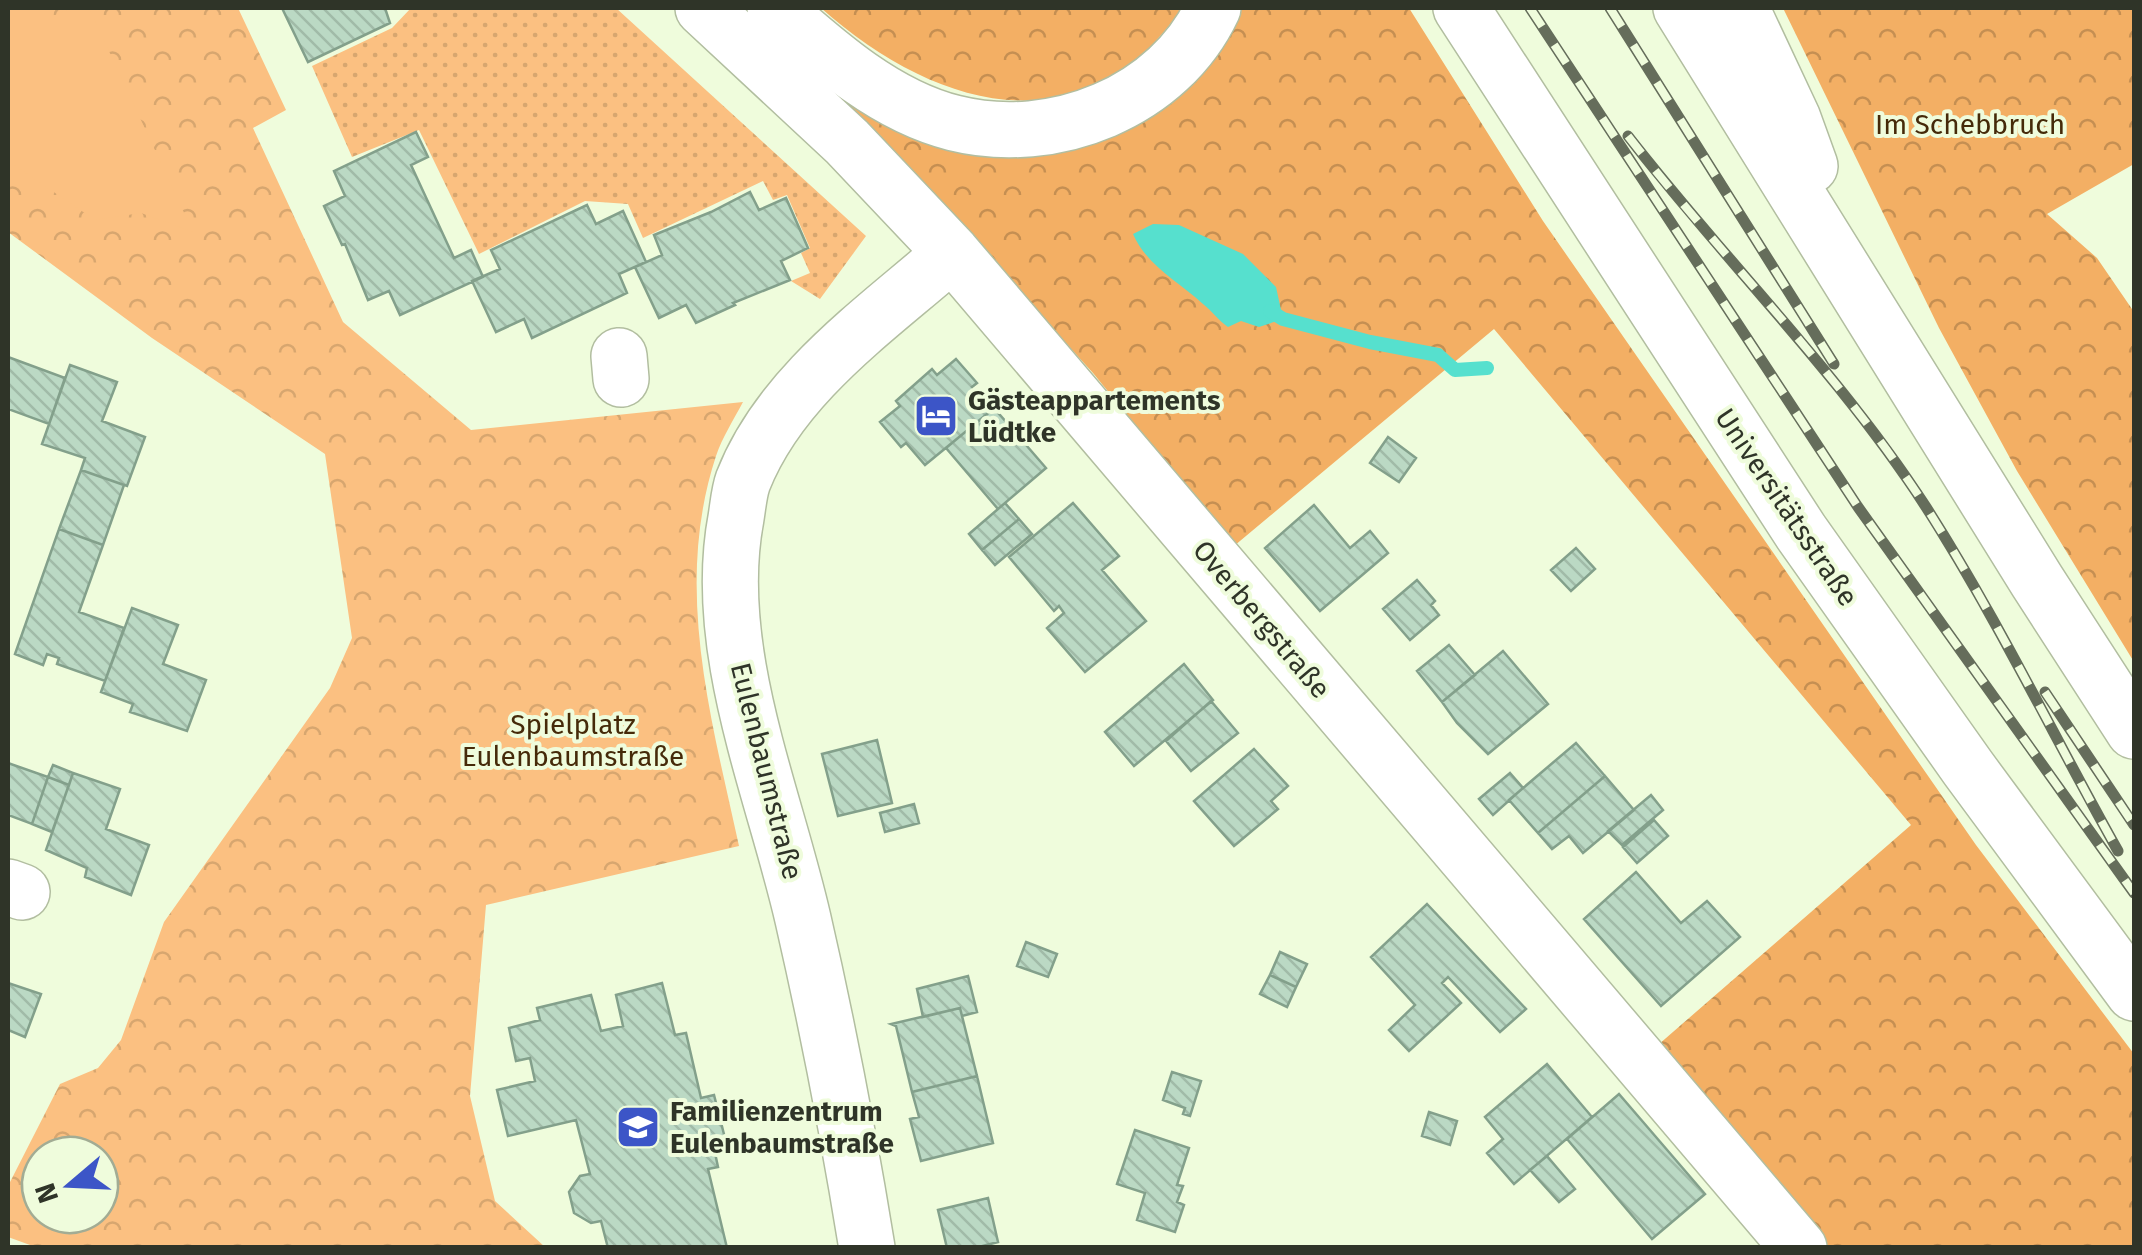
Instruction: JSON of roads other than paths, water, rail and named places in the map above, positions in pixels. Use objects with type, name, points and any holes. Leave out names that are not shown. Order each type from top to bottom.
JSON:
[{"type":"main road","name":"Overbergstraße","points":[[704,8],[848,142],[952,254],[1776,1238]]},
{"type":"main road","points":[[775,8],[858,76],[906,104],[952,123],[998,129],[1056,125],[1106,111],[1148,87],[1180,59],[1204,28],[1213,8]]},
{"type":"main road","name":"Universitätsstraße","points":[[1461,8],[1801,532],[2134,993]]},
{"type":"main road","points":[[1681,8],[2134,730]]},
{"type":"main road","points":[[1741,8],[1793,119],[1853,281]]},
{"type":"main road","name":"Eulenbaumstraße","points":[[867,1248],[828,1026],[786,843],[757,748],[737,649],[730,602],[732,542],[764,488],[794,398],[834,356],[952,254]]},
{"type":"water","points":[[1153,224],[1179,225],[1243,254],[1276,287],[1283,319],[1259,327],[1241,321],[1228,327],[1155,264],[1139,245],[1133,234]]},
{"type":"waterway","points":[[1270,311],[1283,319],[1370,342],[1438,355],[1455,370],[1487,368]]},
{"type":"railway","points":[[1530,8],[1858,507],[2134,893]]},
{"type":"railway","points":[[1610,8],[1834,364]]},
{"type":"railway","points":[[1628,136],[1857,410],[1926,507],[1977,592],[2118,851]]},
{"type":"railway","points":[[2045,692],[2134,825]]},
{"type":"place","name":"Gästeappartements Lüdtke","points":[[936,416]]},
{"type":"place","name":"Familienzentrum Eulenbaumstraße","points":[[638,1127]]},
{"type":"park label","name":"Im Schebbruch","points":[[1970,124]]},
{"type":"park label","name":"Spielplatz Eulenbaumstraße","points":[[573,740]]}]
